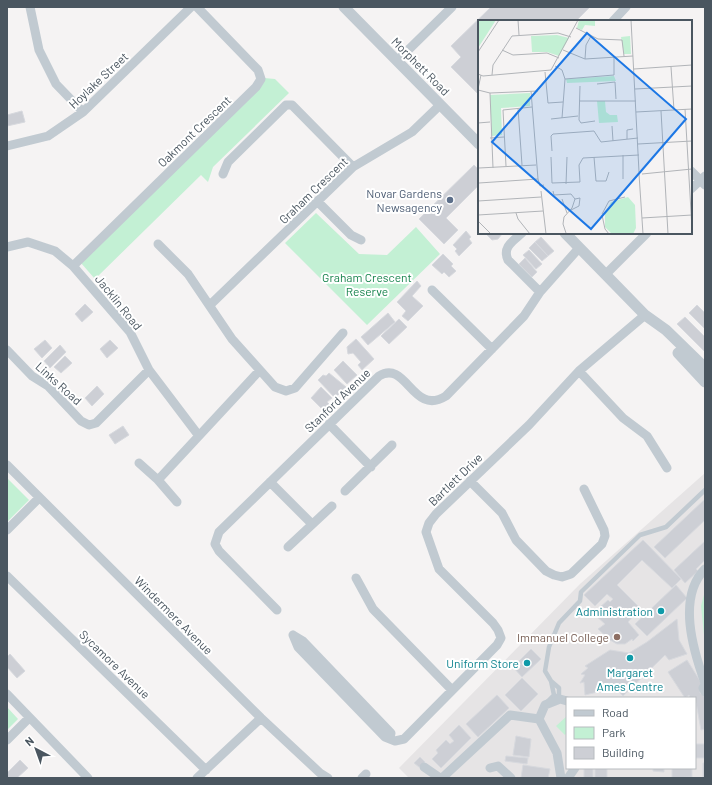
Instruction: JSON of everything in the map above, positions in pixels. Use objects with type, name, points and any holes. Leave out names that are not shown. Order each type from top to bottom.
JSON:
[{"type":"street","points":[[30,7],[39,50],[56,84],[83,112]]},
{"type":"street","name":"Hoylake Street","points":[[7,146],[48,136],[83,112],[191,7]]},
{"type":"street","name":"Oakmont Crescent","points":[[73,266],[256,87],[261,78],[258,70],[198,7]]},
{"type":"street","name":"Morphett Road","points":[[344,7],[478,143]]},
{"type":"street","points":[[397,61],[452,7]]},
{"type":"street","points":[[614,20],[626,7]]},
{"type":"street","points":[[223,174],[228,162],[286,105],[289,104],[292,105],[353,167]]},
{"type":"street","name":"Graham Crescent","points":[[210,305],[353,167],[412,132],[440,105]]},
{"type":"street","points":[[692,171],[703,180],[692,189]]},
{"type":"street","points":[[317,201],[351,235],[361,240]]},
{"type":"street","points":[[521,234],[507,247],[506,255],[508,260],[540,292]]},
{"type":"street","points":[[566,234],[645,315],[666,330],[705,368]]},
{"type":"street","points":[[606,274],[646,234]]},
{"type":"street","name":"Jacklin Road","points":[[7,247],[28,242],[54,251],[73,266],[130,332],[149,370],[198,436]]},
{"type":"street","points":[[158,244],[188,274],[232,339],[275,387],[286,391],[295,388],[343,333]]},
{"type":"street","name":"Stanford Avenue","points":[[277,610],[219,551],[215,544],[220,532],[329,424],[385,372],[392,373],[399,377],[423,400],[429,402],[437,401],[446,396],[524,316],[540,292],[580,248]]},
{"type":"street","points":[[432,290],[492,349]]},
{"type":"street","points":[[645,315],[652,326],[705,382]]},
{"type":"street","name":"Bartlett Drive","points":[[390,738],[395,741],[404,739],[497,645],[501,638],[494,623],[439,569],[426,532],[429,523],[436,514],[470,481],[529,426],[579,371],[645,315]]},
{"type":"street","name":"Links Road","points":[[7,350],[32,376],[48,386],[81,420],[89,425],[96,423],[149,370]]},
{"type":"street","points":[[158,480],[260,370]]},
{"type":"street","points":[[579,371],[623,418],[647,436],[668,468]]},
{"type":"street","points":[[329,424],[371,467]]},
{"type":"street","points":[[345,491],[392,446]]},
{"type":"street","points":[[139,463],[158,480],[177,502]]},
{"type":"street","name":"Windermere Avenue","points":[[7,465],[261,718],[317,776],[328,778]]},
{"type":"street","points":[[470,481],[502,513],[516,540],[546,571],[562,577],[571,574],[602,544],[605,536],[604,530],[584,489]]},
{"type":"street","points":[[270,482],[312,524]]},
{"type":"street","points":[[7,530],[39,498]]},
{"type":"street","points":[[288,547],[332,506]]},
{"type":"street","points":[[705,569],[698,576],[689,608],[695,654],[705,684],[703,688],[705,692]]},
{"type":"street","name":"Sycamore Avenue","points":[[7,576],[206,770]]},
{"type":"street","points":[[356,578],[373,609],[452,690]]},
{"type":"street","points":[[293,635],[304,641],[391,733],[390,738],[385,737],[298,647],[293,635]]},
{"type":"street","points":[[7,694],[88,778]]},
{"type":"street","points":[[561,778],[557,753],[539,719],[544,705],[560,699],[566,701]]},
{"type":"street","points":[[424,767],[441,778],[510,715],[539,719]]},
{"type":"street","points":[[7,740],[29,718]]},
{"type":"street","points":[[197,778],[261,718]]},
{"type":"street","points":[[490,768],[498,766],[511,778]]},
{"type":"street","points":[[568,778],[574,769]]},
{"type":"lane","points":[[554,702],[559,694],[559,688],[551,681],[545,671],[549,647],[559,623],[580,601],[581,592],[609,563],[640,535],[666,527],[705,490]]},
{"type":"lane","points":[[544,705],[554,694],[551,681]]},
{"type":"shaded area","name":"Immanuel College","points":[[705,473],[705,778],[409,778],[399,768],[580,584]]},
{"type":"green space","points":[[264,78],[275,79],[289,93],[213,167],[208,182],[201,175],[95,279],[81,263]]},
{"type":"green space","name":"Graham Crescent Reserve","points":[[316,213],[359,254],[387,255],[416,227],[440,254],[367,325],[285,243]]},
{"type":"green space","points":[[7,478],[29,500],[7,522]]},
{"type":"green space","points":[[705,591],[705,645],[701,606]]},
{"type":"green space","points":[[7,707],[18,719],[7,730]]},
{"type":"green space","points":[[566,717],[565,735],[556,726]]},
{"type":"building","points":[[491,7],[590,7],[577,20],[478,20],[478,94],[451,67],[461,57],[451,46]]},
{"type":"building","points":[[22,111],[25,122],[7,126],[7,115]]},
{"type":"building","points":[[474,165],[478,169],[478,186],[446,218],[458,230],[444,244],[419,219]]},
{"type":"building","points":[[466,231],[471,237],[469,239],[472,243],[459,256],[455,251],[457,249],[453,245]]},
{"type":"building","points":[[486,234],[502,234],[498,239],[492,240]]},
{"type":"building","points":[[541,237],[554,251],[548,256],[535,242]]},
{"type":"building","points":[[535,242],[548,256],[542,261],[529,248]]},
{"type":"building","points":[[529,250],[542,264],[536,269],[523,255]]},
{"type":"building","points":[[443,254],[453,264],[451,266],[456,271],[449,277],[444,272],[442,274],[432,265]]},
{"type":"building","points":[[525,258],[537,272],[532,277],[519,264]]},
{"type":"building","points":[[417,281],[421,286],[412,296],[423,306],[408,321],[402,316],[406,311],[397,302]]},
{"type":"building","points":[[85,304],[93,312],[82,322],[75,314]]},
{"type":"building","points":[[697,305],[705,313],[705,329],[689,313]]},
{"type":"building","points":[[388,313],[395,322],[368,345],[361,337]]},
{"type":"building","points":[[685,317],[705,337],[705,352],[677,324]]},
{"type":"building","points":[[399,319],[407,327],[389,344],[381,336]]},
{"type":"building","points":[[356,339],[374,359],[362,370],[358,365],[361,362],[353,353],[348,354],[347,347]]},
{"type":"building","points":[[45,340],[52,348],[42,358],[34,349]]},
{"type":"building","points":[[110,340],[118,348],[107,358],[100,349]]},
{"type":"building","points":[[60,345],[66,352],[50,368],[44,361]]},
{"type":"building","points":[[65,356],[72,363],[61,373],[54,367]]},
{"type":"building","points":[[343,361],[357,375],[347,384],[334,370]]},
{"type":"building","points":[[329,373],[346,387],[335,398],[318,380],[323,375],[326,376]]},
{"type":"building","points":[[97,386],[104,394],[92,406],[85,398]]},
{"type":"building","points":[[321,387],[332,398],[327,402],[329,404],[323,410],[311,398]]},
{"type":"building","points":[[123,426],[129,435],[115,444],[109,435]]},
{"type":"building","points":[[705,499],[705,520],[665,558],[654,547]]},
{"type":"building","points":[[643,540],[681,579],[672,588],[642,560],[617,585],[640,608],[628,622],[639,635],[633,641],[632,639],[625,644],[617,644],[598,629],[605,624],[595,615],[599,610],[598,609],[608,600],[610,602],[613,599],[607,594],[595,606],[584,595]]},
{"type":"building","points":[[705,541],[705,560],[696,569],[698,571],[685,583],[674,570]]},
{"type":"building","name":"Administration","points":[[676,585],[687,598],[647,636],[635,624]]},
{"type":"building","name":"Margaret Ames Centre","points":[[677,619],[679,640],[687,654],[669,660],[665,655],[623,696],[614,686],[610,686],[612,692],[606,690],[585,695],[584,682],[580,683],[585,675],[581,674],[588,668],[585,666],[610,650],[629,653],[647,642]]},
{"type":"building","name":"Uniform Store","points":[[531,649],[541,659],[522,677],[513,667]]},
{"type":"building","points":[[10,654],[25,671],[17,678],[7,667],[7,657]]},
{"type":"building","points":[[687,660],[702,684],[700,693],[705,697],[705,729],[701,730],[696,697],[690,697],[689,695],[684,697],[668,672]]},
{"type":"building","points":[[522,678],[538,694],[521,711],[505,695]]},
{"type":"building","points":[[497,695],[509,708],[478,737],[466,724]]},
{"type":"building","points":[[459,725],[471,738],[441,768],[432,759],[438,753],[436,750],[446,740],[450,744],[454,741],[449,735]]},
{"type":"building","points":[[516,736],[531,739],[529,757],[513,755]]},
{"type":"building","points":[[696,744],[705,744],[705,758],[696,758]]},
{"type":"building","points":[[506,756],[528,758],[527,764],[505,761]]},
{"type":"building","points":[[420,757],[425,762],[419,767],[414,763]]},
{"type":"building","points":[[20,760],[28,768],[17,778],[7,778],[7,773]]},
{"type":"building","points":[[703,763],[705,763],[705,778],[703,778]]},
{"type":"building","points":[[523,765],[550,769],[548,778],[521,778]]},
{"type":"building","points":[[584,769],[593,769],[593,778],[584,778]]},
{"type":"building","points":[[595,769],[607,769],[607,778],[595,778]]},
{"type":"building","points":[[653,769],[664,769],[664,772],[653,771]]},
{"type":"building","points":[[672,769],[692,769],[692,777],[672,778]]},
{"type":"place","name":"Novar Gardens Newsagency","points":[[450,200]]},
{"type":"place","name":"Administration","points":[[661,611]]},
{"type":"place","name":"Immanuel College","points":[[617,637]]},
{"type":"place","name":"Margaret Ames Centre","points":[[630,658]]},
{"type":"place","name":"Uniform Store","points":[[527,663]]}]
